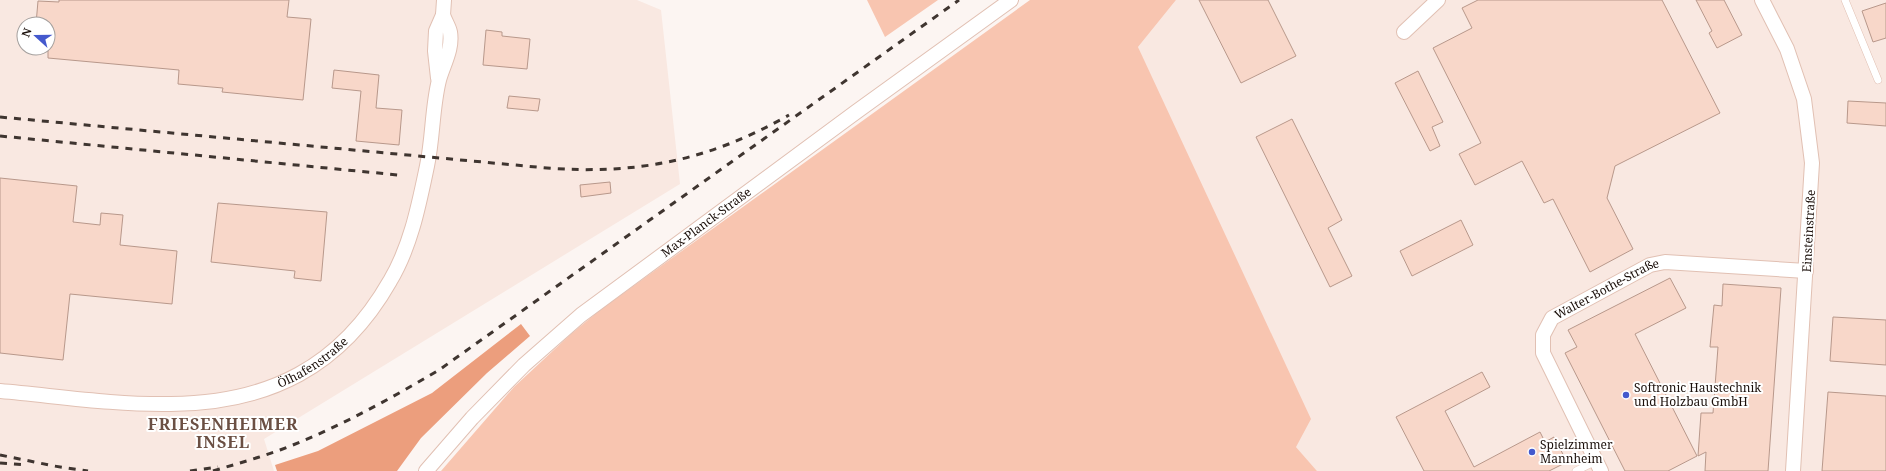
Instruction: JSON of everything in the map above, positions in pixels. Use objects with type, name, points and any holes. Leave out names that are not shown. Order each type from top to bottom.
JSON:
[{"type":"street","name":"Ölhafenstraße","points":[[0,391],[140,403],[201,402],[236,397],[270,388],[303,373],[329,356],[362,324],[391,280],[408,239],[420,202],[429,157],[439,81],[434,51],[436,31],[443,16],[444,0]]},
{"type":"street","name":"Max-Planck-Straße","points":[[426,471],[472,418],[524,365],[580,315],[1011,0]]},
{"type":"street","points":[[1404,32],[1438,0]]},
{"type":"street","name":"Einsteinstraße","points":[[1762,0],[1787,49],[1804,99],[1812,163],[1793,471]]},
{"type":"street","name":"Walter-Bothe-Straße","points":[[1598,466],[1543,353],[1543,335],[1552,318],[1650,265],[1665,262],[1806,271]]},
{"type":"lane","points":[[1844,0],[1878,80]]},
{"type":"lane","points":[[1576,471],[1598,466]]},
{"type":"shaded area","points":[[0,0],[637,0],[661,10],[680,184],[264,439],[274,471],[0,471]]},
{"type":"shaded area","points":[[867,0],[938,0],[885,37]]},
{"type":"shaded area","points":[[1030,0],[1176,0],[1138,47],[1311,419],[1296,447],[1317,471],[441,471],[514,387],[571,334],[600,310]]},
{"type":"shaded area","points":[[1176,0],[1886,0],[1886,471],[1317,471],[1296,447],[1138,47]]},
{"type":"shaded area","points":[[521,324],[530,336],[487,373],[421,438],[397,471],[277,471],[275,465],[318,451],[432,393]]},
{"type":"building","points":[[59,0],[289,0],[287,17],[311,19],[303,100],[222,92],[223,88],[178,84],[179,70],[48,58],[48,56],[56,56],[56,16],[37,16],[38,1],[59,2]]},
{"type":"building","points":[[1199,0],[1268,0],[1296,56],[1241,83]]},
{"type":"building","points":[[1478,0],[1662,0],[1720,113],[1615,166],[1607,198],[1633,249],[1590,272],[1553,199],[1544,203],[1522,161],[1475,185],[1459,154],[1481,143],[1433,48],[1472,28],[1462,8]]},
{"type":"building","points":[[1696,0],[1724,0],[1742,35],[1717,48],[1709,33],[1712,31]]},
{"type":"building","points":[[1886,3],[1886,38],[1873,42],[1862,11]]},
{"type":"building","points":[[486,30],[502,32],[502,36],[530,39],[527,69],[483,65]]},
{"type":"building","points":[[334,70],[379,75],[376,108],[402,110],[399,145],[356,141],[361,91],[332,88]]},
{"type":"building","points":[[1418,71],[1443,122],[1432,127],[1440,146],[1430,151],[1395,83]]},
{"type":"building","points":[[509,96],[540,99],[538,111],[507,108]]},
{"type":"building","points":[[1848,101],[1886,103],[1886,126],[1847,123]]},
{"type":"building","points":[[1292,119],[1342,220],[1328,228],[1352,276],[1330,287],[1256,137]]},
{"type":"building","points":[[0,178],[77,186],[73,222],[100,225],[101,213],[123,215],[120,245],[177,251],[172,304],[70,294],[63,360],[0,353]]},
{"type":"building","points":[[610,182],[611,193],[581,197],[580,185]]},
{"type":"building","points":[[218,203],[327,212],[321,281],[294,278],[295,271],[211,262]]},
{"type":"building","points":[[1461,220],[1473,245],[1412,276],[1400,251]]},
{"type":"building","name":"Softronic Haustechnik und Holzbau GmbH","points":[[1670,278],[1686,308],[1635,334],[1697,456],[1668,471],[1625,471],[1565,353],[1577,347],[1568,330]]},
{"type":"building","points":[[1723,284],[1781,288],[1768,471],[1705,471],[1706,452],[1698,456],[1701,413],[1713,413],[1718,347],[1710,347],[1714,305],[1722,306]]},
{"type":"building","points":[[1833,317],[1886,320],[1886,365],[1830,361]]},
{"type":"building","points":[[1482,372],[1490,387],[1445,411],[1474,467],[1540,432],[1545,442],[1554,437],[1567,462],[1549,471],[1424,471],[1396,417]]},
{"type":"building","points":[[1828,392],[1886,396],[1886,471],[1822,471]]},
{"type":"railway","points":[[213,471],[272,453],[301,442],[381,403],[439,370],[959,0]]},
{"type":"railway","points":[[0,117],[580,170],[643,166],[672,161],[731,143],[789,115]]},
{"type":"railway","points":[[0,136],[398,175]]},
{"type":"railway","points":[[0,455],[88,471]]},
{"type":"railway","points":[[0,463],[26,465]]},
{"type":"railway","points":[[190,471],[218,467]]},
{"type":"place","name":"Softronic Haustechnik und Holzbau GmbH","points":[[1626,395]]},
{"type":"place","name":"Spielzimmer Mannheim","points":[[1532,452]]},
{"type":"district","name":"FRIESENHEIMER INSEL","points":[[223,433]]}]
